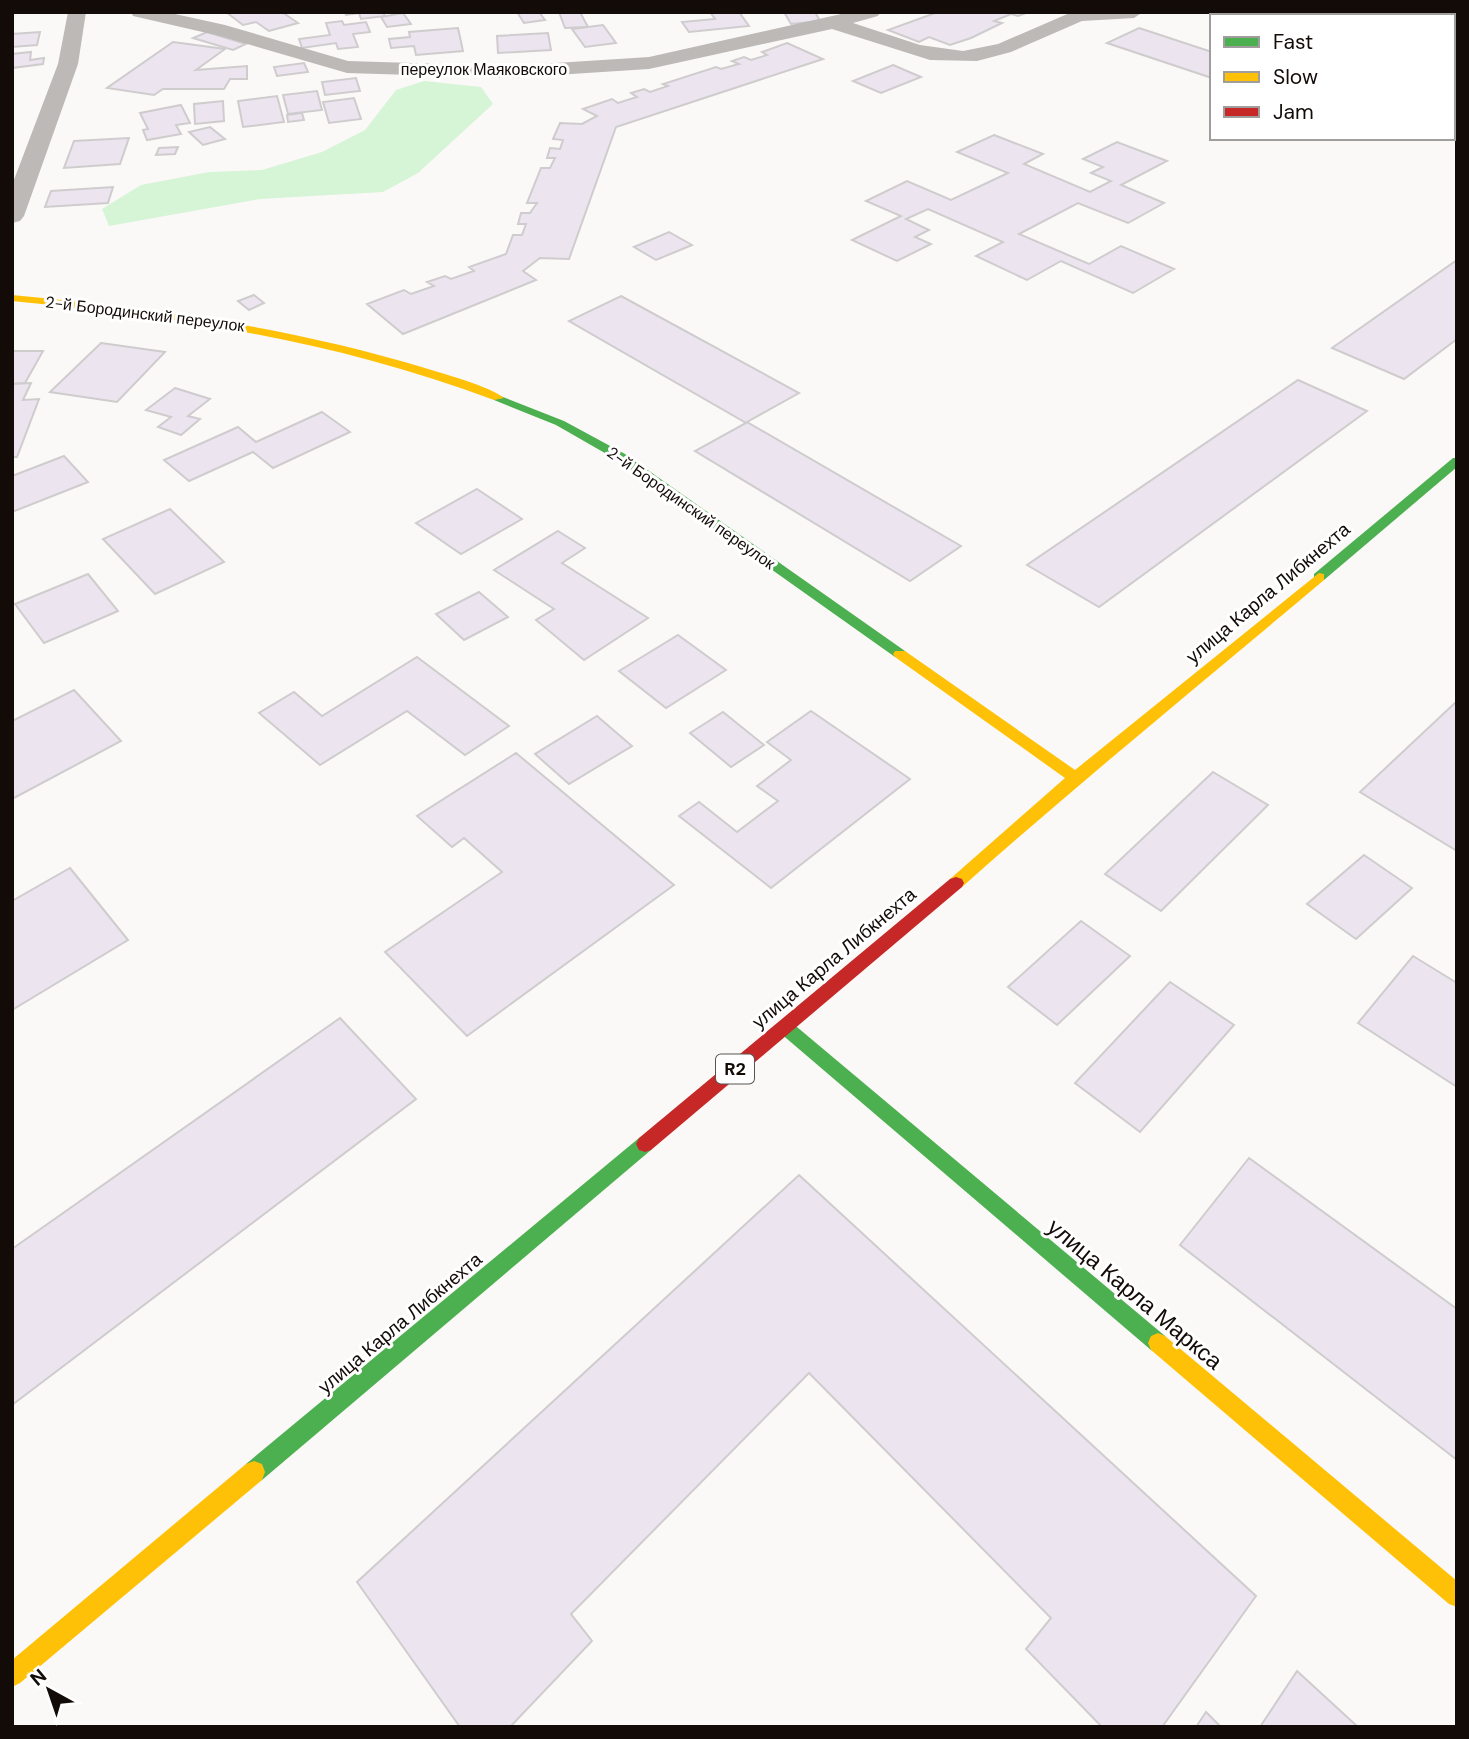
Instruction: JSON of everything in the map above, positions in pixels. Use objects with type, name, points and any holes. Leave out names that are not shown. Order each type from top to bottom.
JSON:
[{"type":"street","points":[[12,216],[51,108],[67,75],[77,36],[77,12]]},
{"type":"street","name":"переулок Маяковского","points":[[140,12],[225,31],[347,67],[486,72],[649,63],[833,23],[871,12]]},
{"type":"street","points":[[833,23],[916,50],[936,55],[965,57],[987,52],[1072,18],[1134,12]]},
{"type":"street","name":"2-й Бородинский переулок","points":[[12,298],[115,308],[304,338],[459,382],[560,423],[621,457],[1075,778]]},
{"type":"street","name":"улица Карла Либкнехта","points":[[12,1675],[1002,844],[1075,778],[1144,725],[1457,461]]},
{"type":"street","name":"улица Карла Маркса","points":[[785,1027],[1457,1596]]},
{"type":"green space","points":[[424,81],[481,87],[493,104],[418,173],[383,192],[260,199],[109,226],[102,209],[141,185],[209,172],[262,170],[322,152],[365,130],[396,90]]},
{"type":"building","points":[[226,12],[282,12],[298,23],[269,31],[256,22],[243,25]]},
{"type":"building","points":[[345,12],[383,12],[385,16],[361,19],[359,13],[346,15]]},
{"type":"building","points":[[517,12],[539,12],[545,20],[524,23]]},
{"type":"building","points":[[559,12],[580,12],[588,27],[565,28]]},
{"type":"building","points":[[710,12],[739,12],[749,26],[689,32],[682,22],[715,19]]},
{"type":"building","points":[[784,12],[815,12],[820,21],[791,24]]},
{"type":"building","points":[[938,12],[1029,12],[1018,16],[1011,14],[994,21],[1002,23],[950,45],[929,37],[919,42],[888,30]]},
{"type":"building","points":[[1457,12],[1457,44],[1455,14],[1434,14]]},
{"type":"building","points":[[403,13],[411,24],[387,27],[381,17]]},
{"type":"building","points":[[342,21],[344,25],[366,22],[370,32],[353,34],[358,47],[338,49],[336,43],[302,48],[299,39],[330,35],[326,23]]},
{"type":"building","points":[[603,25],[616,43],[585,47],[572,29]]},
{"type":"building","points":[[458,28],[463,51],[416,55],[414,46],[391,48],[389,39],[410,37],[409,32]]},
{"type":"building","points":[[1139,28],[1210,51],[1210,77],[1107,43]]},
{"type":"building","points":[[40,32],[37,45],[12,47],[12,34]]},
{"type":"building","points":[[207,32],[246,44],[233,50],[193,38]]},
{"type":"building","points":[[548,33],[551,50],[498,53],[497,36]]},
{"type":"building","points":[[173,42],[225,49],[196,70],[247,66],[247,79],[230,79],[224,89],[163,89],[154,95],[107,88]]},
{"type":"building","points":[[787,43],[823,59],[616,127],[569,259],[540,258],[523,271],[536,280],[403,334],[367,304],[404,290],[411,294],[434,286],[427,282],[445,276],[451,279],[474,271],[469,267],[506,254],[513,235],[522,235],[526,224],[518,224],[521,213],[530,213],[537,203],[527,203],[541,168],[550,168],[555,158],[547,158],[550,148],[560,149],[563,140],[553,139],[560,123],[582,124],[597,116],[583,109],[612,99],[618,103],[637,97],[631,93],[644,89],[650,92],[668,86],[663,84],[716,67],[721,69],[739,64],[732,61],[744,57],[751,60],[767,55],[762,52]]},
{"type":"building","points":[[31,52],[30,60],[44,58],[43,64],[12,68],[12,54]]},
{"type":"building","points":[[304,63],[308,72],[277,76],[274,67]]},
{"type":"building","points":[[893,65],[921,77],[881,93],[853,81]]},
{"type":"building","points":[[356,78],[360,91],[325,95],[322,82]]},
{"type":"building","points":[[317,91],[322,110],[288,114],[283,95]]},
{"type":"building","points":[[277,96],[284,122],[243,127],[238,101]]},
{"type":"building","points":[[354,98],[361,119],[329,123],[323,102]]},
{"type":"building","points":[[223,101],[224,121],[195,124],[194,104]]},
{"type":"building","points":[[181,105],[190,123],[176,125],[181,134],[147,140],[143,130],[148,129],[140,113]]},
{"type":"building","points":[[302,113],[304,120],[288,122],[287,115]]},
{"type":"building","points":[[210,127],[225,139],[203,145],[189,132]]},
{"type":"building","points":[[994,135],[1043,154],[1024,164],[1090,192],[1111,181],[1091,173],[1103,167],[1083,159],[1117,142],[1167,161],[1121,185],[1164,203],[1128,223],[1078,203],[1019,234],[1089,264],[1121,246],[1174,269],[1133,293],[1061,261],[1027,280],[976,256],[1003,242],[928,209],[906,219],[929,230],[915,237],[931,244],[897,261],[852,240],[901,216],[866,201],[907,181],[951,200],[1008,173],[957,152]]},
{"type":"building","points":[[129,138],[120,164],[64,168],[74,141]]},
{"type":"building","points":[[178,147],[175,154],[156,155],[159,148]]},
{"type":"building","points":[[113,187],[108,203],[45,207],[51,191]]},
{"type":"building","points":[[669,232],[692,245],[656,260],[634,247]]},
{"type":"building","points":[[1457,260],[1457,339],[1404,379],[1332,348]]},
{"type":"building","points":[[254,295],[264,303],[249,310],[238,301]]},
{"type":"building","points":[[621,296],[799,393],[747,422],[961,546],[910,581],[695,451],[746,423],[569,321]]},
{"type":"building","points":[[101,343],[165,352],[117,402],[50,392]]},
{"type":"building","points":[[12,351],[43,351],[25,383],[12,384]]},
{"type":"building","points":[[1298,380],[1367,411],[1099,607],[1027,565]]},
{"type":"building","points":[[31,383],[23,400],[39,399],[17,457],[12,457],[12,384]]},
{"type":"building","points":[[175,388],[210,399],[188,416],[200,419],[181,435],[158,427],[171,417],[146,410]]},
{"type":"building","points":[[322,412],[350,432],[273,468],[253,452],[189,481],[164,460],[238,427],[256,442]]},
{"type":"building","points":[[64,456],[88,482],[12,512],[12,476]]},
{"type":"building","points":[[477,489],[522,519],[461,554],[416,523]]},
{"type":"building","points":[[170,509],[224,562],[155,594],[103,539]]},
{"type":"building","points":[[558,531],[585,548],[562,563],[648,618],[584,660],[536,620],[554,609],[494,570]]},
{"type":"building","points":[[88,574],[118,611],[44,643],[15,604]]},
{"type":"building","points":[[479,592],[508,617],[464,640],[436,614]]},
{"type":"building","points":[[678,635],[726,670],[666,708],[619,671]]},
{"type":"building","points":[[417,657],[509,726],[465,755],[407,711],[320,765],[259,713],[294,692],[322,716]]},
{"type":"building","points":[[74,690],[121,741],[12,799],[12,721]]},
{"type":"building","points":[[1457,701],[1457,851],[1360,792]]},
{"type":"building","points":[[811,711],[910,779],[771,888],[679,816],[699,802],[737,832],[778,801],[757,786],[791,760],[767,742]]},
{"type":"building","points":[[723,712],[764,745],[731,767],[690,733]]},
{"type":"building","points":[[597,716],[632,746],[569,784],[535,754]]},
{"type":"building","points":[[516,753],[674,885],[467,1036],[385,952],[502,872],[464,838],[452,847],[417,816]]},
{"type":"building","points":[[1213,772],[1268,805],[1161,911],[1105,874]]},
{"type":"building","points":[[1364,855],[1412,888],[1356,939],[1307,904]]},
{"type":"building","points":[[70,868],[128,940],[12,1010],[12,901]]},
{"type":"building","points":[[1081,921],[1130,956],[1057,1025],[1008,987]]},
{"type":"building","points":[[1413,956],[1457,983],[1457,1087],[1358,1023]]},
{"type":"building","points":[[1170,982],[1234,1025],[1140,1132],[1075,1083]]},
{"type":"building","points":[[340,1018],[416,1099],[12,1405],[12,1249]]},
{"type":"building","points":[[1249,1158],[1457,1309],[1457,1460],[1180,1245]]},
{"type":"building","points":[[799,1175],[1256,1596],[1162,1727],[1102,1727],[1026,1649],[1051,1618],[809,1373],[571,1614],[592,1641],[510,1727],[460,1727],[357,1582]]},
{"type":"building","points":[[1297,1671],[1358,1727],[1260,1727]]},
{"type":"building","points":[[1206,1712],[1221,1727],[1196,1727]]},
{"type":"traffic: fast","points":[[498,398],[560,423],[621,457],[900,654]]},
{"type":"traffic: fast","points":[[1319,577],[1457,461]]},
{"type":"traffic: fast","points":[[785,1027],[1158,1343]]},
{"type":"traffic: fast","points":[[254,1472],[645,1144]]},
{"type":"traffic: slow","points":[[12,298],[136,311],[259,330],[380,358],[440,376],[498,398]]},
{"type":"traffic: slow","points":[[956,883],[1075,778],[1133,733],[1319,577]]},
{"type":"traffic: slow","points":[[900,654],[1075,778]]},
{"type":"traffic: slow","points":[[1158,1343],[1457,1596]]},
{"type":"traffic: slow","points":[[12,1675],[254,1472]]},
{"type":"traffic: jam","points":[[645,1144],[956,883]]}]
